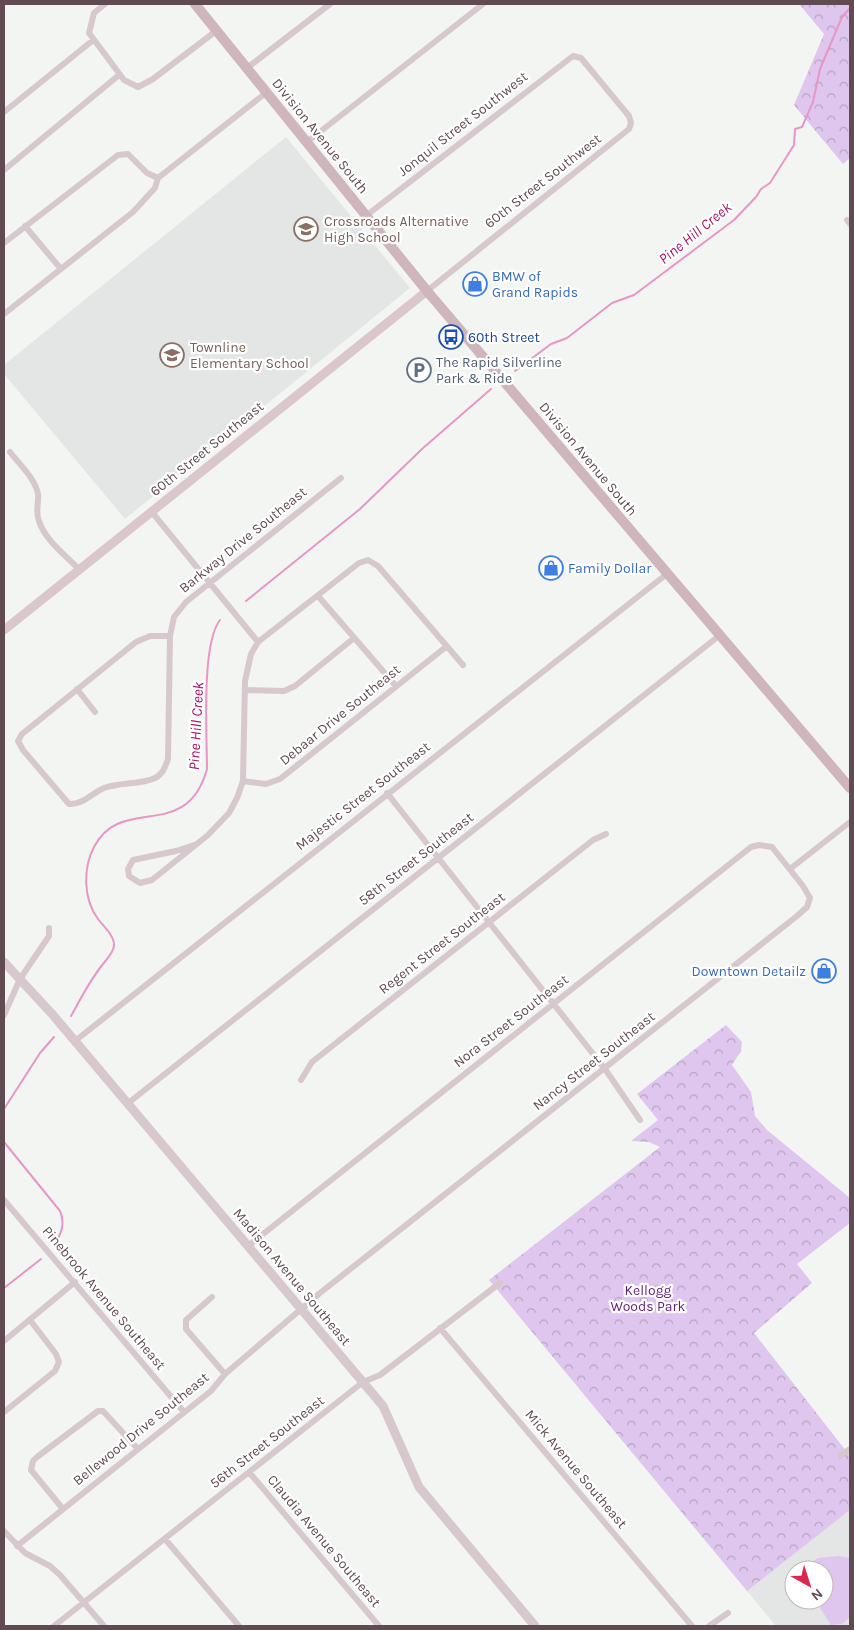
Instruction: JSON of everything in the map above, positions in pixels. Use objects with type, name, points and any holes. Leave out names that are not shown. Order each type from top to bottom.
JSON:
[{"type":"main road","name":"Division Avenue South","points":[[195,4],[427,291],[850,788]]},
{"type":"main road","name":"60th Street Southeast","points":[[4,630],[427,291]]},
{"type":"street","points":[[105,4],[94,13],[89,34],[92,41],[119,75],[129,84],[138,87],[144,85],[216,31]]},
{"type":"street","points":[[247,68],[330,4]]},
{"type":"street","points":[[307,142],[483,4]]},
{"type":"street","points":[[4,112],[92,41]]},
{"type":"street","name":"60th Street Southwest","points":[[427,291],[629,129],[631,123],[629,116],[581,58],[576,56]]},
{"type":"street","name":"Jonquil Street Southwest","points":[[367,215],[570,58],[576,56]]},
{"type":"street","points":[[4,170],[119,75]]},
{"type":"street","points":[[4,314],[147,199],[155,188],[158,178],[267,92]]},
{"type":"street","points":[[4,243],[118,155],[128,154],[147,172],[158,178]]},
{"type":"street","points":[[25,226],[61,269]]},
{"type":"street","points":[[10,452],[35,486],[38,496],[36,508],[38,520],[46,535],[79,569]]},
{"type":"street","name":"Barkway Drive Southeast","points":[[77,689],[22,734],[18,741],[58,794],[69,804],[74,804],[105,788],[154,778],[163,772],[168,759],[170,636],[178,612],[210,583],[341,478]]},
{"type":"street","points":[[151,511],[258,642]]},
{"type":"street","points":[[197,844],[176,851],[133,860],[128,869],[129,876],[140,884],[152,880],[197,844],[228,813],[243,781],[247,668],[253,648],[258,642],[359,563],[368,560],[378,566],[463,664]]},
{"type":"street","name":"Majestic Street Southeast","points":[[75,1041],[386,793],[668,573]]},
{"type":"street","points":[[318,596],[396,686]]},
{"type":"street","name":"58th Street Southeast","points":[[127,1104],[720,635]]},
{"type":"street","points":[[96,712],[77,689],[136,642],[150,636],[170,636]]},
{"type":"street","points":[[246,690],[284,690],[295,686],[354,638]]},
{"type":"street","name":"Debaar Drive Southeast","points":[[243,781],[266,784],[280,779],[447,646]]},
{"type":"street","points":[[386,793],[605,1068],[640,1120]]},
{"type":"street","points":[[790,869],[850,822]]},
{"type":"street","name":"Regent Street Southeast","points":[[301,1080],[312,1062],[593,840],[606,834]]},
{"type":"street","name":"Nora Street Southeast","points":[[248,1246],[751,847],[759,845],[772,847],[790,869]]},
{"type":"street","name":"Nancy Street Southeast","points":[[302,1310],[328,1287],[807,907],[810,898],[790,869]]},
{"type":"street","points":[[4,1015],[20,980],[50,936],[49,928]]},
{"type":"street","name":"Madison Avenue Southeast","points":[[4,962],[75,1041],[383,1406],[420,1487],[535,1626]]},
{"type":"street","name":"Pinebrook Avenue Southeast","points":[[4,1200],[184,1412]]},
{"type":"street","points":[[4,1341],[75,1282]]},
{"type":"street","name":"56th Street Southeast","points":[[54,1626],[363,1382],[380,1374],[500,1283]]},
{"type":"street","points":[[212,1297],[186,1320],[186,1328],[225,1374]]},
{"type":"street","name":"Bellewood Drive Southeast","points":[[17,1546],[211,1391],[225,1374],[302,1310]]},
{"type":"street","points":[[4,1412],[55,1371],[59,1362],[56,1354],[30,1320]]},
{"type":"street","name":"Mick Avenue Southeast","points":[[440,1328],[692,1626]]},
{"type":"street","points":[[63,1509],[31,1470],[33,1461],[60,1439],[91,1415],[103,1411],[138,1449]]},
{"type":"street","points":[[841,1455],[850,1449]]},
{"type":"street","name":"Claudia Avenue Southeast","points":[[250,1472],[379,1626]]},
{"type":"street","points":[[4,1531],[17,1546],[32,1558],[50,1566],[104,1626]]},
{"type":"street","points":[[165,1538],[239,1626]]},
{"type":"street","points":[[709,1626],[728,1613]]},
{"type":"shaded area","name":"Townline Elementary School","points":[[286,137],[410,288],[125,519],[4,374],[4,365]]},
{"type":"shaded area","points":[[850,1510],[850,1626],[776,1626],[747,1591],[784,1562],[784,1610],[834,1610],[834,1560],[786,1560]]},
{"type":"green space","points":[[799,4],[850,4],[850,158],[843,164],[794,105],[824,34]]},
{"type":"green space","name":"Kellogg Woods Park","points":[[726,1025],[742,1042],[741,1051],[732,1065],[751,1092],[755,1116],[767,1130],[850,1198],[850,1223],[797,1264],[812,1283],[754,1333],[850,1456],[850,1510],[747,1591],[489,1280],[660,1147],[649,1142],[631,1141],[658,1120],[637,1094]]},
{"type":"green space","points":[[838,1556],[850,1558],[850,1617],[842,1624],[831,1625],[821,1610],[834,1610],[834,1560],[815,1560]]},
{"type":"waterway","name":"Pine Hill Creek","points":[[515,371],[551,344],[567,338],[612,303],[634,295],[734,220],[761,189],[770,183],[794,145],[795,129],[802,127],[813,102],[820,69],[842,17],[850,8]]},
{"type":"waterway","name":"Pine Hill Creek","points":[[246,601],[360,509],[422,449],[491,389]]},
{"type":"waterway","name":"Pine Hill Creek","points":[[71,1016],[98,970],[114,948],[114,941],[93,911],[87,893],[86,874],[90,855],[94,847],[106,831],[121,823],[169,812],[184,805],[197,792],[207,769],[206,691],[210,649],[214,632],[220,620]]},
{"type":"waterway","points":[[4,1109],[40,1053],[54,1037]]},
{"type":"waterway","points":[[4,1142],[60,1211],[62,1227],[56,1243]]},
{"type":"waterway","points":[[4,1288],[41,1259]]},
{"type":"place","name":"Crossroads Alternative High School","points":[[306,229]]},
{"type":"place","name":"BMW of Grand Rapids","points":[[475,284]]},
{"type":"place","name":"60th Street","points":[[451,337]]},
{"type":"place","name":"Townline Elementary School","points":[[172,355]]},
{"type":"place","name":"The Rapid Silverline Park & Ride","points":[[419,370]]},
{"type":"place","name":"Family Dollar","points":[[551,568]]},
{"type":"place","name":"Downtown Detailz","points":[[824,971]]}]
